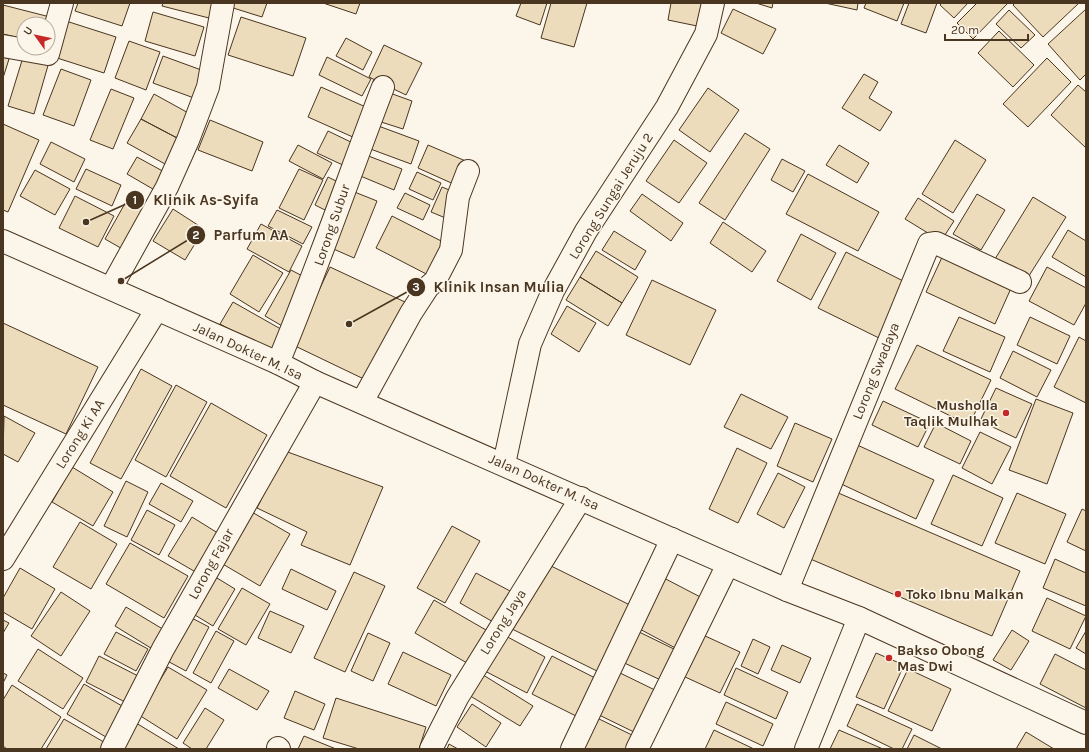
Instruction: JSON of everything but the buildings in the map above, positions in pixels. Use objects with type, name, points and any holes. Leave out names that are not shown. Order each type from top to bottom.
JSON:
[{"type":"street","points":[[3,46],[48,54],[62,3]]},
{"type":"street","points":[[111,288],[167,187],[188,140],[208,87],[223,3]]},
{"type":"street","name":"Lorong Sungai Jeruju 2","points":[[504,464],[530,344],[550,298],[586,231],[671,100],[706,34],[713,3]]},
{"type":"street","name":"Lorong Subur","points":[[278,363],[314,275],[323,245],[383,87]]},
{"type":"street","points":[[362,402],[411,314],[428,287],[435,281],[451,250],[458,197],[468,171]]},
{"type":"street","name":"Jalan Dokter M. Isa","points":[[3,241],[278,363],[315,382],[787,590],[859,618],[1086,723]]},
{"type":"street","name":"Lorong Swadaya","points":[[787,590],[929,244],[936,243],[1020,282]]},
{"type":"street","name":"Lorong Ki AA","points":[[3,559],[157,309]]},
{"type":"street","name":"Lorong Fajar","points":[[112,749],[163,649],[315,382]]},
{"type":"street","name":"Lorong Jaya","points":[[431,749],[457,698],[581,498]]},
{"type":"street","points":[[572,749],[672,539]]},
{"type":"street","points":[[637,749],[728,564]]},
{"type":"street","points":[[806,749],[859,618]]},
{"type":"place","name":"Klinik As-Syifa","points":[[86,222]]},
{"type":"place","name":"Parfum AA","points":[[121,281]]},
{"type":"place","name":"Klinik Insan Mulia","points":[[349,324]]},
{"type":"place","name":"Musholla Taqlik Mulhak","points":[[1006,413]]},
{"type":"place","name":"Toko Ibnu Malkan","points":[[898,594]]},
{"type":"place","name":"Bakso Obong Mas Dwi","points":[[889,658]]}]
